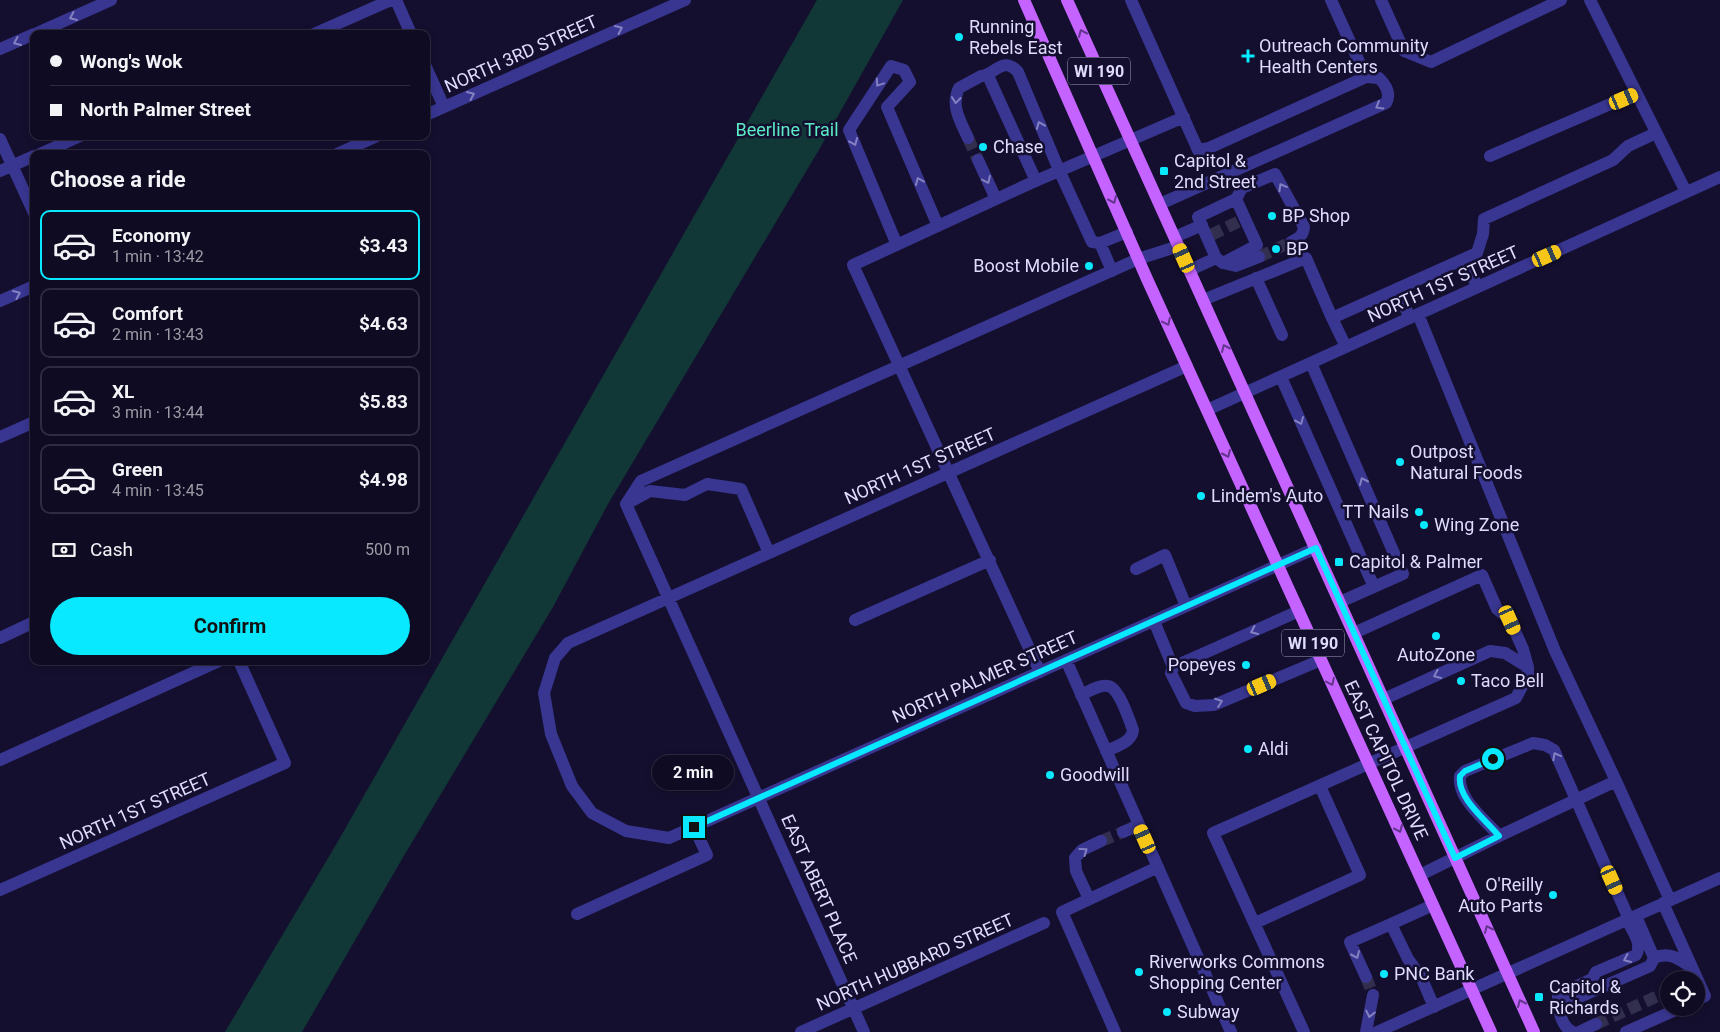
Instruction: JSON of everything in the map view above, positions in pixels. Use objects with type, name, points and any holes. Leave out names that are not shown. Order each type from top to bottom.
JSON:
[{"type":"main road","name":"WI 190","points":[[1024,0],[1187,366]]},
{"type":"main road","name":"WI 190","points":[[1067,0],[1245,392]]},
{"type":"main road","name":"EAST CAPITOL DRIVE","points":[[1187,366],[1491,1032]]},
{"type":"main road","name":"EAST CAPITOL DRIVE","points":[[1245,392],[1534,1032]]},
{"type":"street","points":[[43,30],[111,0]]},
{"type":"street","points":[[323,30],[391,0]]},
{"type":"street","points":[[396,0],[409,30]]},
{"type":"street","name":"NORTH 3RD STREET","points":[[430,113],[686,0]]},
{"type":"street","points":[[1131,0],[1198,150],[1209,148],[1366,77],[1378,78],[1383,82],[1388,92],[1386,103],[1160,204]]},
{"type":"street","points":[[1331,0],[1366,77]]},
{"type":"street","points":[[1381,0],[1404,52],[1431,62],[1561,0]]},
{"type":"street","points":[[1590,0],[1686,192]]},
{"type":"street","points":[[0,49],[30,36]]},
{"type":"street","points":[[968,138],[954,102],[959,88],[981,76],[985,76],[995,68],[1005,65],[1015,68],[1092,242],[1100,244],[1126,232]]},
{"type":"street","points":[[887,107],[910,82],[904,70],[891,66],[849,130],[896,245]]},
{"type":"street","points":[[430,76],[444,107]]},
{"type":"street","points":[[985,76],[990,78],[1036,180]]},
{"type":"street","points":[[1490,156],[1636,93]]},
{"type":"street","points":[[869,100],[887,107],[938,226]]},
{"type":"street","points":[[1040,672],[853,265],[1036,180],[1184,117]]},
{"type":"street","points":[[1332,318],[1477,253],[1484,219],[1613,160],[1628,146],[1656,133]]},
{"type":"street","points":[[0,139],[30,205]]},
{"type":"street","points":[[49,150],[71,140]]},
{"type":"street","points":[[346,150],[368,140]]},
{"type":"street","points":[[0,171],[30,158]]},
{"type":"street","points":[[978,160],[996,199]]},
{"type":"street","points":[[1259,257],[1236,266],[1220,260],[1198,217],[1236,199],[1242,188],[1275,174],[1304,227],[1300,238],[1292,242]]},
{"type":"street","name":"NORTH 1ST STREET","points":[[1207,410],[1720,177]]},
{"type":"street","points":[[1190,270],[1257,245],[1236,199]]},
{"type":"street","points":[[626,504],[641,481],[1138,259],[1177,242],[1207,233]]},
{"type":"street","points":[[1100,244],[1112,271]]},
{"type":"street","points":[[1203,300],[1306,258],[1346,347]]},
{"type":"street","points":[[1463,260],[1478,287]]},
{"type":"street","points":[[1256,278],[1282,335]]},
{"type":"street","points":[[0,301],[30,288]]},
{"type":"street","points":[[1397,290],[1414,316],[1556,651],[1616,782],[1666,902],[1689,971]]},
{"type":"street","points":[[1311,363],[1404,574],[1340,602]]},
{"type":"street","name":"NORTH 1ST STREET","points":[[669,838],[626,831],[592,813],[572,786],[551,734],[544,693],[555,658],[568,643],[1187,366]]},
{"type":"street","points":[[1280,376],[1374,587]]},
{"type":"street","points":[[0,437],[30,424]]},
{"type":"street","points":[[626,504],[650,491],[685,495],[708,484],[741,489],[769,553]]},
{"type":"street","name":"EAST ABERT PLACE","points":[[626,504],[864,1032]]},
{"type":"street","name":"NORTH PALMER STREET","points":[[669,838],[1316,548]]},
{"type":"street","points":[[1136,569],[1165,555],[1186,606]]},
{"type":"street","points":[[855,620],[990,560]]},
{"type":"street","points":[[1304,1032],[1213,834],[1516,698],[1528,676],[1528,667],[1523,649],[1510,620],[1497,609],[1482,575],[1354,633]]},
{"type":"street","points":[[1298,610],[1174,667],[1171,673],[1186,703],[1195,706],[1214,705],[1321,660]]},
{"type":"street","points":[[1154,621],[1174,667]]},
{"type":"street","points":[[0,638],[30,624]]},
{"type":"street","points":[[1384,699],[1490,651],[1505,653],[1528,667]]},
{"type":"street","points":[[1066,660],[1231,1032]]},
{"type":"street","points":[[0,760],[210,665]]},
{"type":"street","name":"NORTH 1ST STREET","points":[[0,890],[285,763],[241,665]]},
{"type":"street","points":[[1081,695],[1102,686],[1108,686],[1117,692],[1134,730],[1129,740],[1106,750]]},
{"type":"street","points":[[1499,836],[1467,801],[1459,782],[1460,776],[1465,771],[1521,746],[1533,743],[1545,745],[1554,750],[1575,800],[1631,918],[1654,958]]},
{"type":"street","points":[[1420,876],[1499,836],[1616,782]]},
{"type":"street","points":[[1254,923],[1360,875],[1320,786]]},
{"type":"street","points":[[1123,832],[1139,825]]},
{"type":"street","points":[[576,914],[707,856],[694,827]]},
{"type":"street","points":[[1089,899],[1076,871],[1076,858],[1082,850],[1101,842]]},
{"type":"street","points":[[1116,1032],[1062,912],[1158,868]]},
{"type":"street","points":[[1377,1032],[1720,878]]},
{"type":"street","points":[[1366,977],[1350,942],[1433,905]]},
{"type":"street","points":[[1573,1032],[1569,1030],[1560,1015],[1558,1006],[1562,999],[1592,979],[1596,972],[1636,955],[1639,945],[1631,918]]},
{"type":"street","name":"NORTH HUBBARD STREET","points":[[801,1032],[1044,923]]},
{"type":"street","points":[[1391,924],[1408,959],[1422,979],[1434,1006]]},
{"type":"street","points":[[1562,999],[1650,966],[1654,958],[1660,956],[1671,955],[1680,958],[1688,971]]},
{"type":"street","points":[[1366,1032],[1373,995]]},
{"type":"street","points":[[1626,1032],[1662,1016]]},
{"type":"street","points":[[1579,1032],[1596,1024]]},
{"type":"green space","name":"Beerline Trail","points":[[817,0],[903,0],[820,148],[608,504],[553,607],[402,859],[302,1032],[225,1032],[337,843]]},
{"type":"tunnel","points":[[968,138],[978,160]]},
{"type":"tunnel","points":[[1211,235],[1242,220]]},
{"type":"tunnel","points":[[1259,257],[1291,242]]},
{"type":"tunnel","points":[[1101,841],[1123,832]]},
{"type":"tunnel","points":[[1366,977],[1373,995]]},
{"type":"tunnel","points":[[1596,1024],[1660,995]]},
{"type":"place","name":"Running Rebels East","points":[[959,37]]},
{"type":"place","name":"Outreach Community Health Centers","points":[[1248,56]]},
{"type":"place","name":"Chase","points":[[983,147]]},
{"type":"place","name":"Capitol & 2nd Street","points":[[1164,171]]},
{"type":"place","name":"BP Shop","points":[[1272,216]]},
{"type":"place","name":"BP","points":[[1276,249]]},
{"type":"place","name":"Boost Mobile","points":[[1089,266]]},
{"type":"place","name":"Outpost Natural Foods","points":[[1400,462]]},
{"type":"place","name":"Lindem's Auto","points":[[1201,496]]},
{"type":"place","name":"TT Nails","points":[[1419,512]]},
{"type":"place","name":"Wing Zone","points":[[1424,525]]},
{"type":"place","name":"Capitol & Palmer","points":[[1339,562]]},
{"type":"place","name":"AutoZone","points":[[1436,636]]},
{"type":"place","name":"Popeyes","points":[[1246,665]]},
{"type":"place","name":"Taco Bell","points":[[1461,681]]},
{"type":"place","name":"Aldi","points":[[1248,749]]},
{"type":"place","name":"Goodwill","points":[[1050,775]]},
{"type":"place","name":"O'Reilly Auto Parts","points":[[1553,895]]},
{"type":"place","name":"Riverworks Commons Shopping Center","points":[[1139,972]]},
{"type":"place","name":"PNC Bank","points":[[1384,974]]},
{"type":"place","name":"Capitol & Richards","points":[[1539,997]]},
{"type":"place","name":"Subway","points":[[1167,1012]]},
{"type":"route","points":[[694,827],[1316,548],[1455,858],[1499,836],[1467,801],[1461,791],[1459,782],[1460,776],[1465,771],[1493,759]]}]
